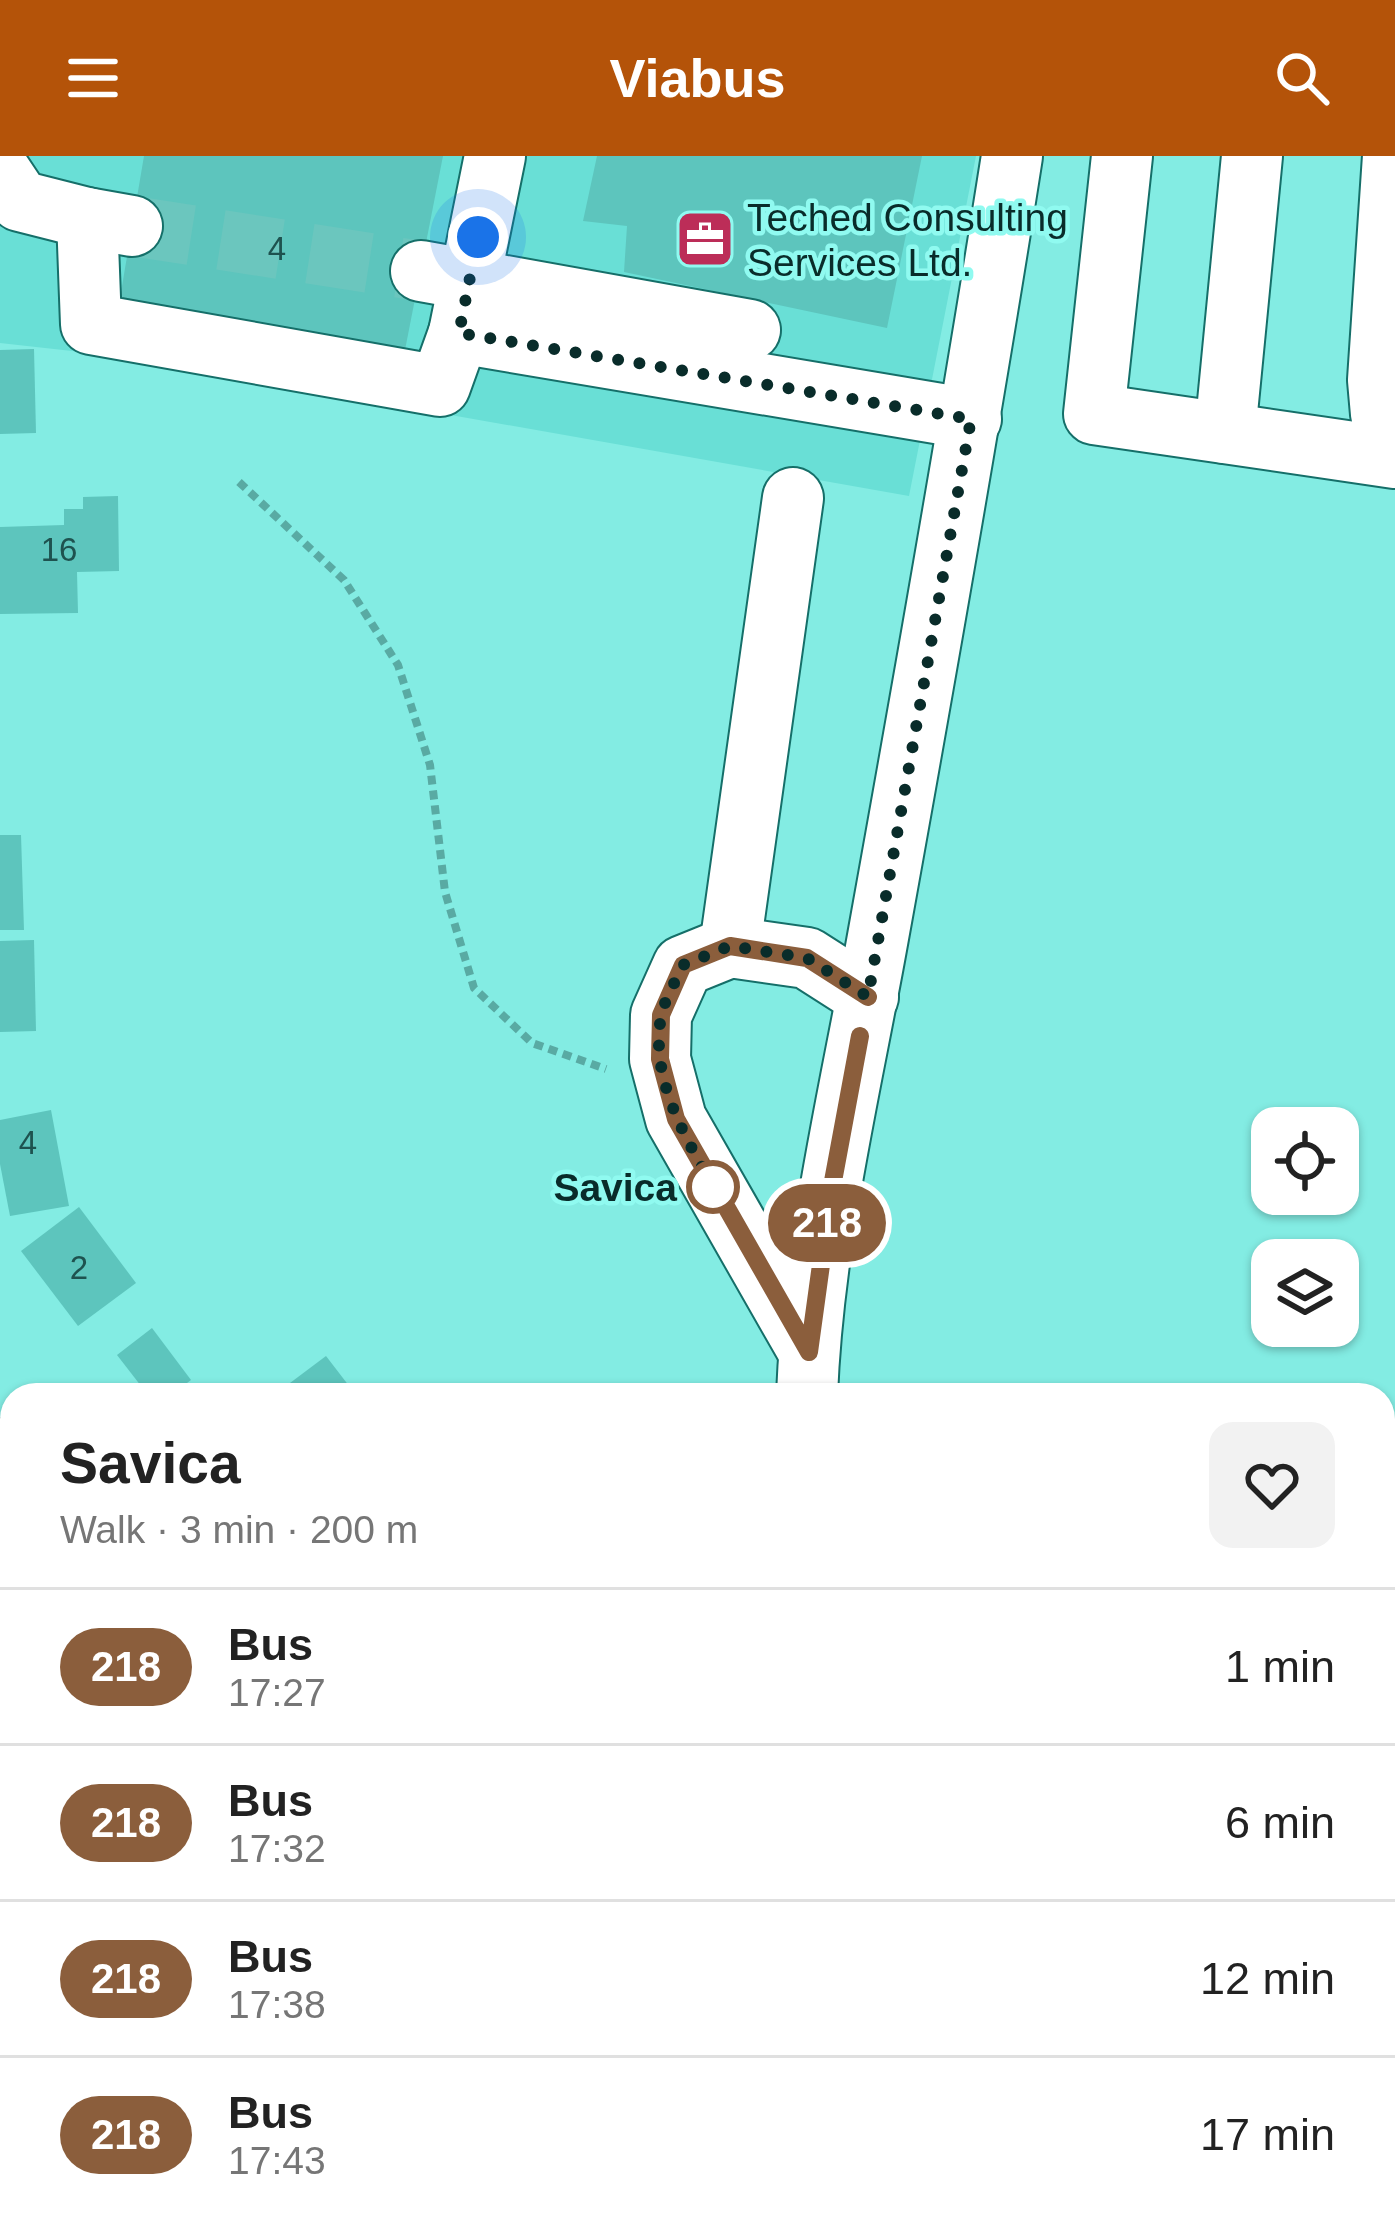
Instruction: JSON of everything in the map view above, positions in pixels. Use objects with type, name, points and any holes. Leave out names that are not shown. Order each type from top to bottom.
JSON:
[{"type":"street","points":[[0,171],[20,201],[110,222],[92,324],[440,386],[450,294],[496,156]]},
{"type":"street","points":[[808,1373],[831,1192],[971,419],[1012,156]]},
{"type":"street","points":[[1122,156],[1094,413],[1395,458]]},
{"type":"street","points":[[1225,434],[1252,156]]},
{"type":"street","points":[[1393,156],[1378,380],[1381,415],[1395,441]]},
{"type":"street","points":[[450,294],[750,330]]},
{"type":"street","points":[[450,294],[971,419]]},
{"type":"street","points":[[730,946],[794,498]]},
{"type":"street","points":[[808,1373],[676,1119],[660,1059],[661,1015],[683,965],[730,946],[807,958],[868,997]]},
{"type":"path","points":[[239,482],[344,580],[398,665],[430,765],[445,892],[474,988],[532,1043],[610,1071],[660,1059]]},
{"type":"shaded area","points":[[0,156],[976,156],[909,496],[117,356],[0,343]]},
{"type":"building","points":[[144,156],[443,156],[405,350],[120,298]]},
{"type":"building","points":[[597,156],[922,156],[887,328],[624,272],[627,226],[583,221]]},
{"type":"building","points":[[34,349],[36,433],[0,434],[0,350]]},
{"type":"building","points":[[118,496],[119,571],[77,572],[78,613],[0,614],[0,527],[64,525],[64,509],[83,509],[83,497]]},
{"type":"building","points":[[0,835],[21,835],[24,930],[0,930]]},
{"type":"building","points":[[34,940],[36,1031],[0,1032],[0,941]]},
{"type":"building","points":[[51,1110],[69,1206],[10,1216],[0,1164],[0,1120]]},
{"type":"building","points":[[79,1207],[136,1283],[78,1326],[21,1251]]},
{"type":"building","points":[[152,1328],[191,1380],[139,1383],[117,1355]]},
{"type":"building","points":[[326,1356],[347,1383],[290,1383]]},
{"type":"tunnel","points":[[132,226],[421,271]]},
{"type":"bus line","name":"218","points":[[860,1036],[831,1192],[809,1352],[676,1119],[660,1059],[661,1015],[683,965],[730,946],[807,958],[868,997]]},
{"type":"place","name":"Teched Consulting Services Ltd.","points":[[705,239]]},
{"type":"place","name":"Savica","points":[[713,1187]]},
{"type":"route","points":[[478,237],[459,333],[971,419],[868,997],[807,958],[730,946],[683,965],[661,1015],[660,1059],[676,1119],[721,1201],[713,1187]]}]
